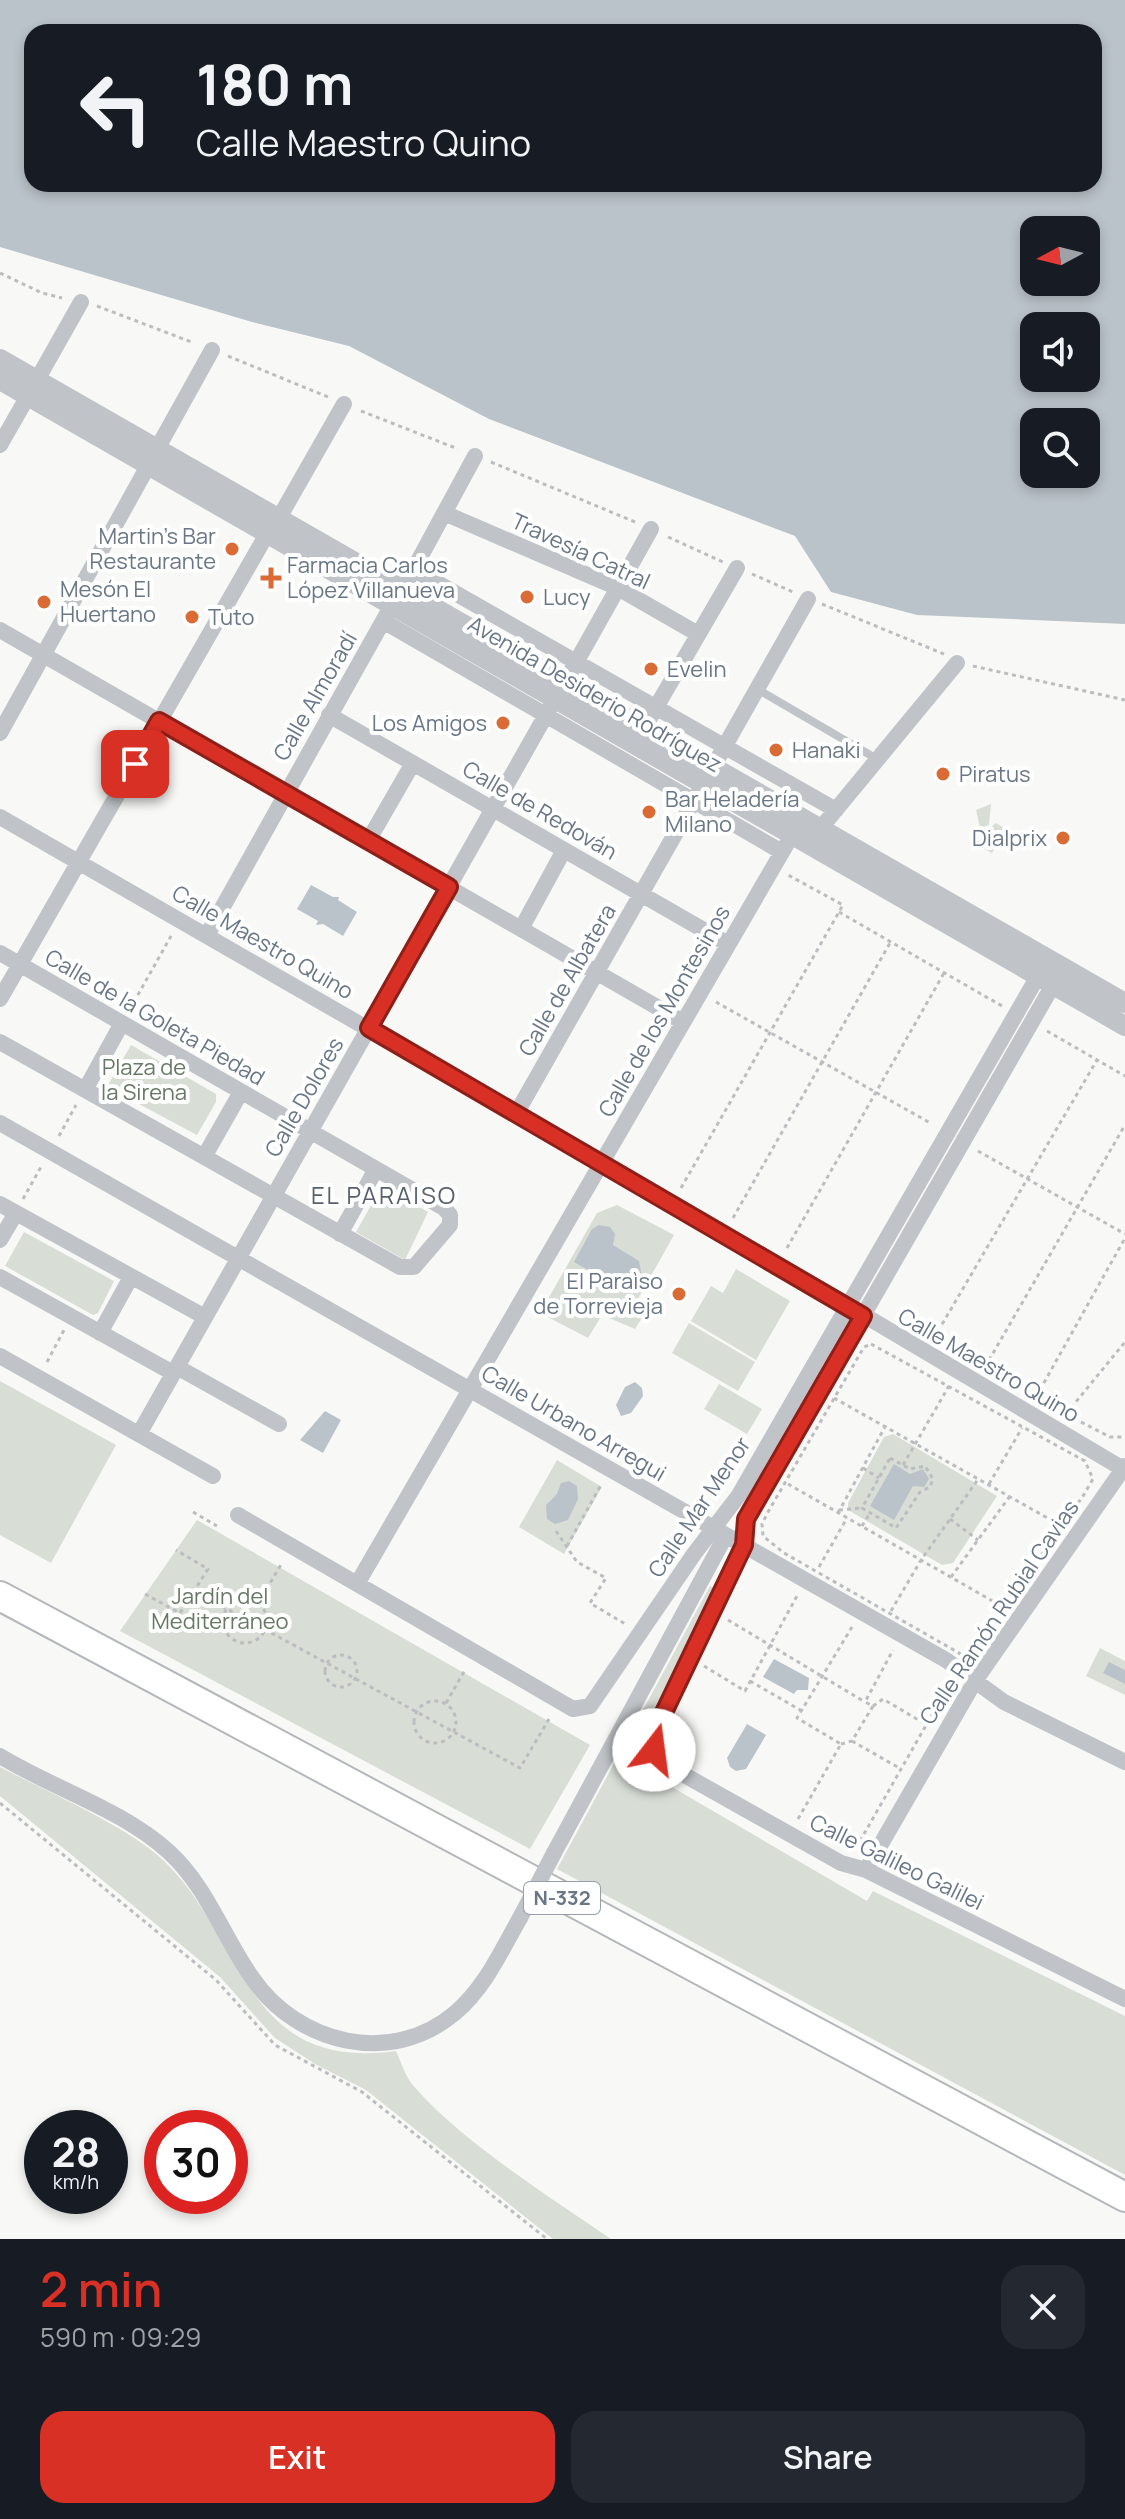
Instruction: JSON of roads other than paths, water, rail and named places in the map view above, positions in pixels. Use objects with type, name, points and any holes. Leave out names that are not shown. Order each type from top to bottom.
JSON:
[{"type":"highway","name":"N-332","points":[[0,1596],[1125,2197]]},
{"type":"street","points":[[0,445],[85,303]]},
{"type":"street","points":[[0,733],[212,350]]},
{"type":"street","name":"Avenida Desiderio Rodríguez","points":[[0,359],[32,388],[273,526],[392,605],[703,784],[787,843],[1046,980],[1125,1026]]},
{"type":"street","name":"Avenida Desiderio Rodríguez","points":[[0,380],[32,388]]},
{"type":"street","points":[[0,999],[344,404]]},
{"type":"street","name":"Calle Almoradí","points":[[207,935],[475,456]]},
{"type":"street","name":"Travesía Catral","points":[[444,513],[618,588],[698,634]]},
{"type":"street","name":"Calle Dolores","points":[[139,1434],[651,529]]},
{"type":"street","points":[[644,728],[737,568]]},
{"type":"street","name":"Avenida Desiderio Rodríguez","points":[[413,569],[836,810]]},
{"type":"street","name":"Calle de Albatera","points":[[516,1114],[808,599]]},
{"type":"street","name":"Avenida Desiderio Rodríguez","points":[[392,605],[555,699],[644,728],[703,784],[820,829],[1125,1003]]},
{"type":"street","points":[[0,630],[683,1022]]},
{"type":"street","points":[[820,829],[957,663]]},
{"type":"street","name":"Calle de Redován","points":[[329,715],[728,944]]},
{"type":"street","points":[[368,841],[413,763]]},
{"type":"street","name":"Calle Maestro Quino","points":[[0,817],[1124,1468]]},
{"type":"street","name":"Calle de los Montesinos","points":[[357,1584],[787,843]]},
{"type":"street","points":[[521,929],[564,850]]},
{"type":"street","name":"Calle de la Goleta Piedad","points":[[0,953],[444,1208],[451,1217],[448,1229],[414,1267],[407,1269],[340,1234]]},
{"type":"street","name":"Calle Mar Menor","points":[[656,1755],[654,1734],[744,1545],[746,1519],[856,1311],[1046,980]]},
{"type":"street","points":[[85,1090],[122,1023]]},
{"type":"street","points":[[0,1042],[340,1234],[376,1169]]},
{"type":"street","points":[[204,1157],[241,1092]]},
{"type":"street","name":"Calle Urbano Arregui","points":[[0,1123],[946,1660],[1004,1702],[1125,1762]]},
{"type":"street","points":[[0,1204],[205,1317]]},
{"type":"street","points":[[0,1240],[16,1213]]},
{"type":"street","points":[[0,1277],[100,1333],[279,1424]]},
{"type":"street","points":[[100,1333],[131,1277]]},
{"type":"street","name":"Calle Mar Menor","points":[[238,1515],[573,1709],[590,1706],[720,1532],[739,1495],[856,1311]]},
{"type":"street","points":[[0,1356],[213,1476]]},
{"type":"street","name":"Calle Ramón Rubial Cavias","points":[[866,1870],[975,1681],[1124,1468]]},
{"type":"street","points":[[0,1756],[144,1833],[169,1852],[193,1878],[252,1978],[274,2006],[300,2025],[333,2039],[362,2044],[395,2042],[426,2032],[454,2015],[475,1994],[520,1918],[720,1532]]},
{"type":"street","name":"Calle Galileo Galilei","points":[[656,1755],[841,1863],[866,1870],[1125,1999]]},
{"type":"lane","points":[[757,689],[878,759]]},
{"type":"place","name":"Martin's Bar Restaurante","points":[[232,549]]},
{"type":"place","name":"Farmacia Carlos López Villanueva","points":[[271,578]]},
{"type":"place","name":"Lucy","points":[[527,597]]},
{"type":"place","name":"Mesón El Huertano","points":[[44,602]]},
{"type":"place","name":"Tuto","points":[[192,617]]},
{"type":"place","name":"Evelin","points":[[651,669]]},
{"type":"place","name":"Los Amigos","points":[[503,723]]},
{"type":"place","name":"Hanaki","points":[[776,750]]},
{"type":"place","name":"Piratus","points":[[943,774]]},
{"type":"place","name":"Bar Heladería Milano","points":[[649,812]]},
{"type":"place","name":"Dialprix","points":[[1063,838]]},
{"type":"place","name":"El Paraìso de Torrevieja","points":[[679,1294]]},
{"type":"district","name":"EL PARAISO","points":[[384,1196]]},
{"type":"park label","name":"Plaza de la Sirena","points":[[144,1080]]},
{"type":"park label","name":"Jardín del Mediterráneo","points":[[220,1608]]}]
